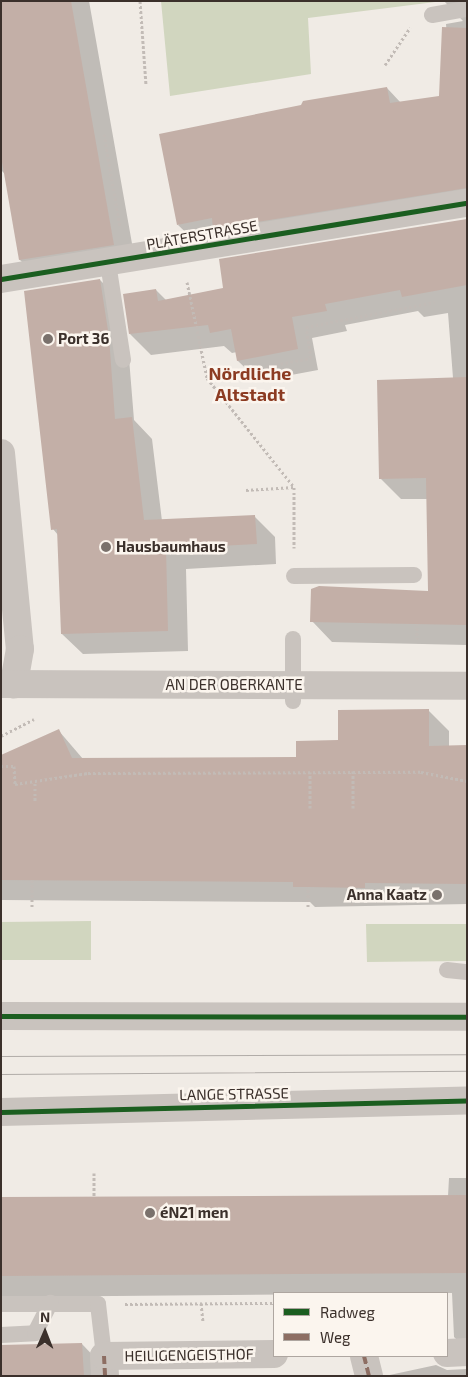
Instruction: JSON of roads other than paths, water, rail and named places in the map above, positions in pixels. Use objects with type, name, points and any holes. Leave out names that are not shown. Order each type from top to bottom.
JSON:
[{"type":"street","name":"PLÄTERSTRASSE","points":[[1,279],[182,252],[362,218],[467,203]]},
{"type":"street","points":[[1,453],[20,649],[8,684]]},
{"type":"street","name":"AN DER OBERKANTE","points":[[8,684],[293,693],[467,686]]},
{"type":"street","points":[[1,1016],[467,1017]]},
{"type":"street","name":"LANGE STRASSE","points":[[1,1112],[467,1101]]},
{"type":"street","points":[[448,1353],[467,1352]]},
{"type":"street","name":"HEILIGENGEISTHOF","points":[[104,1366],[273,1354]]},
{"type":"street","points":[[364,1357],[369,1376]]},
{"type":"lane","points":[[432,15],[467,10]]},
{"type":"lane","points":[[117,262],[122,360]]},
{"type":"lane","points":[[294,576],[414,575]]},
{"type":"lane","points":[[293,639],[293,693]]},
{"type":"lane","points":[[447,970],[467,972]]},
{"type":"lane","points":[[1,1335],[35,1333],[50,1303]]},
{"type":"lane","points":[[1,1304],[98,1304],[104,1366]]},
{"type":"tram line","points":[[1,1056],[467,1054]]},
{"type":"tram line","points":[[1,1074],[467,1071]]},
{"type":"place","name":"Port 36","points":[[48,339]]},
{"type":"place","name":"Hausbaumhaus","points":[[106,547]]},
{"type":"place","name":"Anna Kaatz","points":[[437,895]]},
{"type":"place","name":"éN21 men","points":[[150,1213]]},
{"type":"district","name":"Nördliche Altstadt","points":[[250,384]]}]
